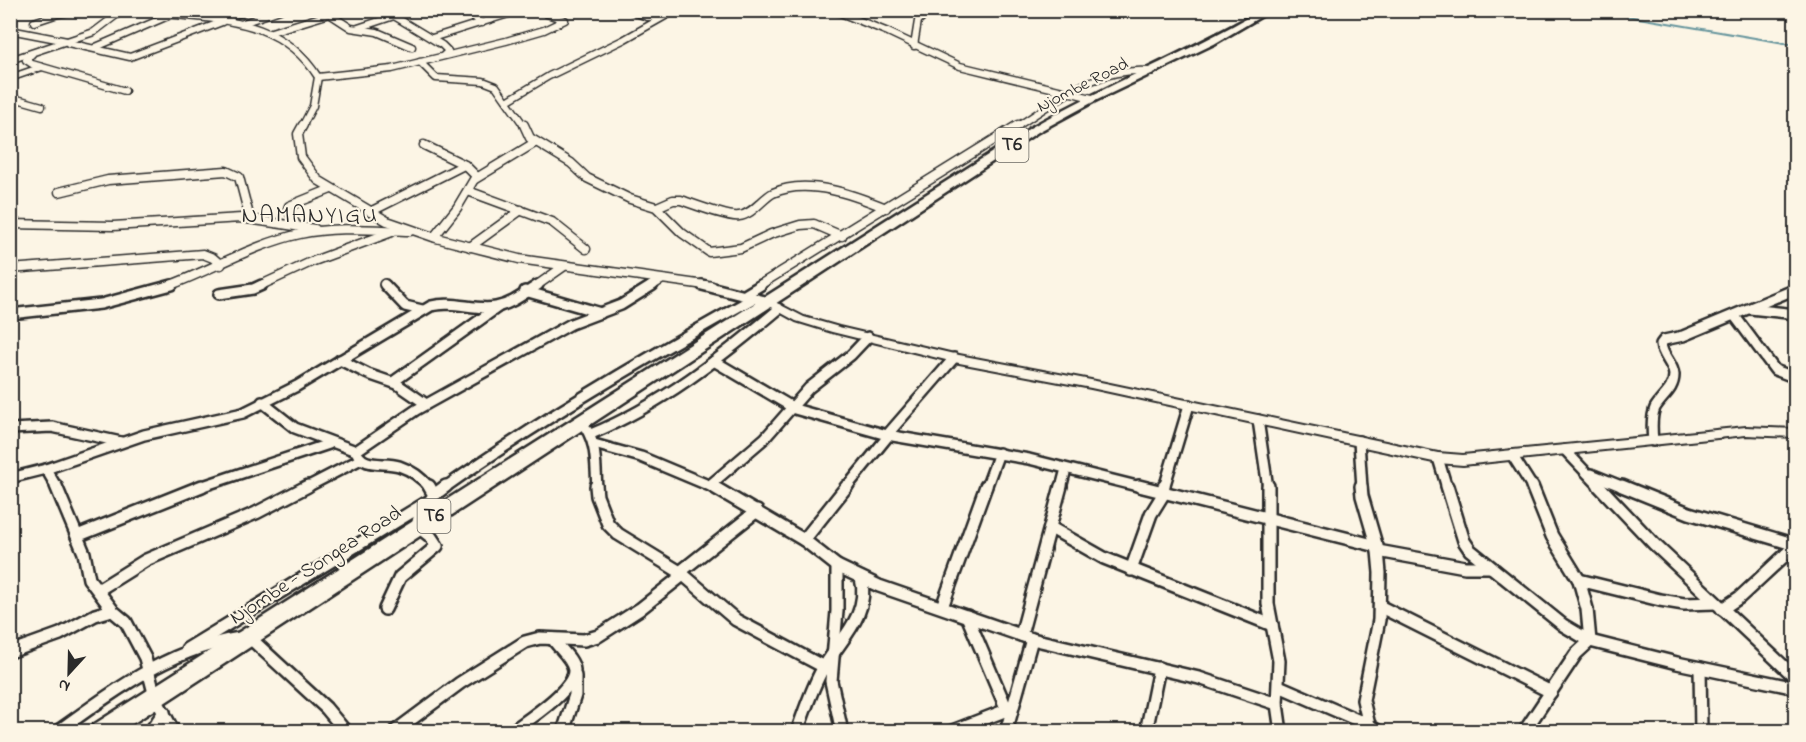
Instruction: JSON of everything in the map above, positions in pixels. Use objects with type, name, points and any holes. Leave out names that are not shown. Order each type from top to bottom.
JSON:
[{"type":"highway","name":"Njombe Road","points":[[762,301],[1025,136],[1092,98],[1268,10]]},
{"type":"highway","name":"Njombe - Songea Road","points":[[100,732],[417,526],[589,433],[762,301]]},
{"type":"street","points":[[34,22],[58,14],[82,10]]},
{"type":"street","points":[[10,58],[32,54],[100,29],[114,15],[123,10]]},
{"type":"street","points":[[139,10],[240,24],[272,32],[299,49],[318,77],[313,106],[298,134],[297,145],[309,171],[331,189],[387,221],[470,247],[563,267],[711,286],[762,301],[800,319],[868,338],[954,358],[1438,458],[1463,460],[1746,431],[1796,433]]},
{"type":"street","points":[[10,30],[133,57],[251,10]]},
{"type":"street","points":[[272,32],[343,10]]},
{"type":"street","points":[[354,29],[412,10]]},
{"type":"street","points":[[465,10],[482,23]]},
{"type":"street","points":[[432,38],[521,10]]},
{"type":"street","points":[[318,77],[383,70],[420,62],[506,41],[544,30],[566,20],[546,14],[544,10]]},
{"type":"street","points":[[628,10],[646,17],[660,17]]},
{"type":"street","points":[[507,100],[523,88],[632,35],[660,17],[676,10]]},
{"type":"street","points":[[833,10],[888,32],[960,66],[1092,98]]},
{"type":"street","points":[[914,46],[918,21],[931,10]]},
{"type":"street","points":[[240,24],[277,11]]},
{"type":"street","points":[[96,48],[171,15]]},
{"type":"street","points":[[331,15],[337,21],[354,29],[377,32],[412,47]]},
{"type":"street","points":[[394,16],[432,38],[448,51],[444,56]]},
{"type":"street","points":[[32,54],[26,60],[42,68],[76,78],[105,83],[125,91]]},
{"type":"street","points":[[420,62],[436,78],[484,81],[496,86],[523,122],[530,138],[571,163],[587,178],[630,199],[657,207],[682,232],[712,252],[741,248],[771,234],[800,225],[814,224],[842,236]]},
{"type":"street","points":[[10,78],[42,68]]},
{"type":"street","points":[[589,433],[621,422],[714,361],[762,301],[842,236],[1032,117],[1066,92],[1115,70],[1150,71]]},
{"type":"street","points":[[11,98],[42,106]]},
{"type":"street","points":[[434,237],[475,179],[536,142]]},
{"type":"street","points":[[424,145],[464,165],[473,172],[475,179]]},
{"type":"street","points":[[370,212],[464,165]]},
{"type":"street","points":[[59,192],[108,180],[226,171],[239,177],[250,219]]},
{"type":"street","points":[[296,225],[288,209],[289,206],[331,189]]},
{"type":"street","points":[[657,207],[673,200],[681,200],[737,217],[752,211],[774,192],[803,189],[843,193],[866,199],[886,208]]},
{"type":"street","points":[[468,191],[552,222],[586,249]]},
{"type":"street","points":[[470,247],[521,210]]},
{"type":"street","points":[[11,224],[112,226],[203,219],[250,219],[324,230]]},
{"type":"street","points":[[10,314],[81,306],[131,296],[187,280],[248,251],[286,237],[324,230],[364,229],[418,232]]},
{"type":"street","points":[[219,294],[260,286],[305,264],[394,231]]},
{"type":"street","points":[[10,269],[203,254],[213,258],[221,265]]},
{"type":"street","points":[[393,382],[498,307],[563,267]]},
{"type":"street","points":[[98,590],[146,560],[256,513],[358,455],[426,404],[571,324],[621,304],[661,280]]},
{"type":"street","points":[[384,284],[405,306],[422,310]]},
{"type":"street","points":[[1653,441],[1654,408],[1666,399],[1674,376],[1673,369],[1661,350],[1664,340],[1683,336],[1796,289]]},
{"type":"street","points":[[525,291],[602,313]]},
{"type":"street","points":[[10,478],[46,469],[121,442],[174,427],[243,413],[297,386],[422,310],[448,301],[498,307]]},
{"type":"street","points":[[57,732],[149,672],[432,497],[516,437],[654,353],[762,301]]},
{"type":"street","points":[[1748,309],[1796,314]]},
{"type":"street","points":[[1734,315],[1775,370],[1796,378]]},
{"type":"street","points":[[710,485],[771,433],[809,388],[851,355],[868,338]]},
{"type":"street","points":[[804,540],[888,435],[954,358]]},
{"type":"street","points":[[340,360],[368,374],[393,382],[426,404]]},
{"type":"street","points":[[714,361],[791,408],[888,435],[999,453],[1377,548],[1465,567],[1490,567]]},
{"type":"street","points":[[262,402],[290,427],[358,455],[368,463],[396,464],[416,476],[432,490],[432,497],[419,518],[417,526],[431,537],[436,546],[400,577],[385,609]]},
{"type":"street","points":[[1131,570],[1151,514],[1163,493],[1188,405]]},
{"type":"street","points":[[1258,420],[1268,478],[1268,604],[1279,662],[1277,704],[1281,732]]},
{"type":"street","points":[[10,429],[54,427],[121,442]]},
{"type":"street","points":[[589,433],[710,485],[757,511],[804,540],[837,566],[861,578],[1027,637],[1159,668],[1240,690],[1277,704]]},
{"type":"street","points":[[589,433],[597,496],[608,524],[618,534],[681,573],[736,620],[824,667]]},
{"type":"street","points":[[1359,441],[1362,496],[1377,548],[1381,607],[1363,700],[1374,728]]},
{"type":"street","points":[[77,536],[197,488],[331,443]]},
{"type":"street","points":[[1565,450],[1654,544],[1796,678]]},
{"type":"street","points":[[942,607],[999,453]]},
{"type":"street","points":[[1512,455],[1532,486],[1552,536],[1579,580],[1587,609],[1590,641]]},
{"type":"street","points":[[1438,458],[1464,541],[1470,550],[1563,626],[1590,641],[1700,668],[1796,688]]},
{"type":"street","points":[[46,469],[59,492],[84,553],[89,579],[112,610],[126,622],[146,658],[155,696],[174,732]]},
{"type":"street","points":[[1006,732],[1066,469]]},
{"type":"street","points":[[1588,473],[1689,513],[1796,545]]},
{"type":"street","points":[[394,732],[454,687],[533,639],[584,640],[598,636],[640,609],[757,511]]},
{"type":"street","points":[[1051,528],[1094,554],[1243,611],[1272,625]]},
{"type":"street","points":[[1579,580],[1660,600],[1719,606],[1740,597],[1796,545]]},
{"type":"street","points":[[837,566],[837,611],[831,681],[842,732]]},
{"type":"street","points":[[796,732],[824,667],[853,626],[865,599],[866,588],[861,578]]},
{"type":"street","points":[[1381,607],[1551,692]]},
{"type":"street","points":[[10,652],[60,634],[95,615],[112,610]]},
{"type":"street","points":[[967,616],[1010,709]]},
{"type":"street","points":[[172,659],[221,640],[249,637],[326,708],[346,732]]},
{"type":"street","points":[[553,639],[575,673],[575,694],[563,732]]},
{"type":"street","points":[[1524,732],[1576,654],[1590,641]]},
{"type":"street","points":[[172,659],[217,657]]},
{"type":"street","points":[[1146,732],[1159,668]]},
{"type":"street","points":[[1700,668],[1701,732]]},
{"type":"street","points":[[511,732],[568,686],[575,673]]},
{"type":"street","points":[[1279,686],[1374,728]]},
{"type":"street","points":[[950,732],[1010,709]]},
{"type":"street","points":[[150,732],[164,712]]},
{"type":"waterway","points":[[1592,10],[1796,45]]},
{"type":"district","name":"NAMANYIGU","points":[[310,216]]}]
